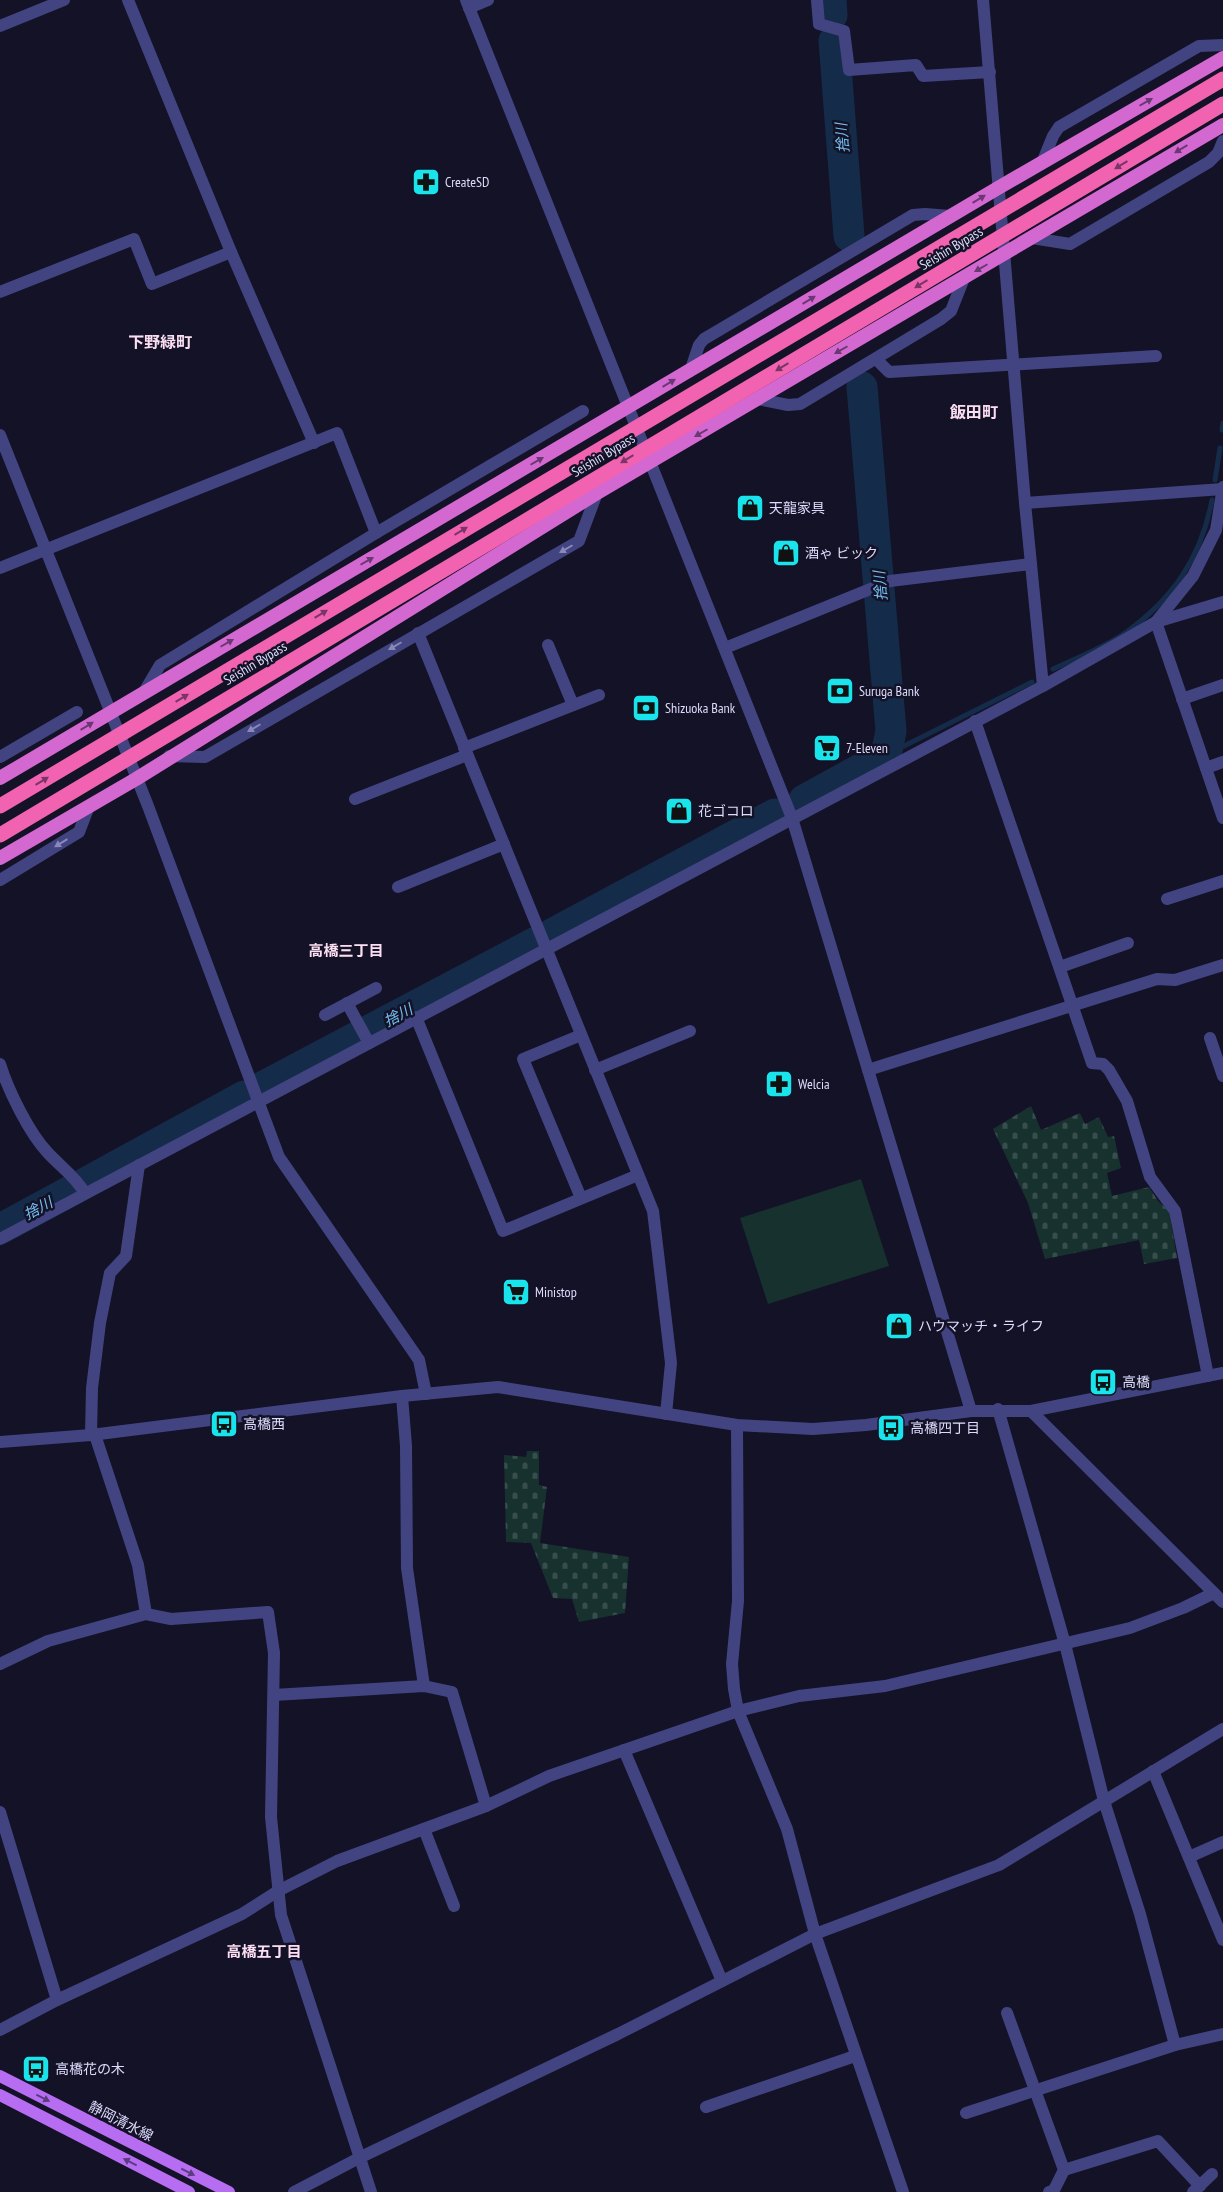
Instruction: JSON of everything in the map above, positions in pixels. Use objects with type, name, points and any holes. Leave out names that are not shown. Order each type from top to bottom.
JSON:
[{"type":"highway","points":[[0,778],[950,216],[1223,58]]},
{"type":"highway","name":"Seishin Bypass","points":[[0,806],[1223,79]]},
{"type":"highway","name":"Seishin Bypass","points":[[0,835],[1223,104]]},
{"type":"highway","points":[[0,858],[136,779],[170,756],[597,493],[1223,125]]},
{"type":"main road","name":"静岡清水線","points":[[0,2076],[229,2192]]},
{"type":"main road","points":[[0,2095],[188,2192]]},
{"type":"street","points":[[0,26],[64,0]]},
{"type":"street","points":[[128,0],[231,252],[314,442]]},
{"type":"street","points":[[488,0],[467,4],[792,818],[971,1411]]},
{"type":"street","points":[[817,0],[819,24],[844,31],[849,70],[916,65],[923,76],[990,72]]},
{"type":"street","points":[[984,0],[1013,364],[1043,686]]},
{"type":"street","points":[[1042,162],[1053,136],[1060,127],[1199,46],[1223,44]]},
{"type":"street","points":[[1032,238],[1070,244],[1209,162],[1218,153],[1223,141]]},
{"type":"street","points":[[692,369],[700,345],[712,334],[913,215],[950,216]]},
{"type":"street","points":[[0,292],[134,239],[152,284],[231,252]]},
{"type":"street","points":[[758,399],[788,405],[800,404],[941,319],[951,310],[964,278]]},
{"type":"street","points":[[876,359],[889,372],[1156,356]]},
{"type":"street","points":[[144,692],[160,665],[376,533],[583,411]]},
{"type":"street","points":[[0,568],[337,433],[376,533]]},
{"type":"street","points":[[0,435],[148,806],[257,1103],[279,1157],[419,1360],[426,1394]]},
{"type":"street","points":[[489,468],[520,471]]},
{"type":"street","points":[[1025,503],[1223,488],[1216,530],[1197,568],[1156,622]]},
{"type":"street","points":[[170,756],[205,757],[580,541],[597,493]]},
{"type":"street","points":[[725,648],[866,589],[890,581],[1031,564]]},
{"type":"street","points":[[0,1239],[257,1103],[416,1016],[1043,686],[1156,622],[1223,602]]},
{"type":"street","points":[[1156,622],[1223,818]]},
{"type":"street","points":[[418,633],[653,1211],[671,1363],[666,1414]]},
{"type":"street","points":[[548,645],[573,705]]},
{"type":"street","points":[[1182,699],[1223,686]]},
{"type":"street","points":[[355,799],[599,695]]},
{"type":"street","points":[[0,757],[77,712]]},
{"type":"street","points":[[975,722],[1074,1005],[1092,1063],[1102,1064],[1109,1070],[1127,1101],[1150,1177],[1175,1211],[1208,1376]]},
{"type":"street","points":[[25,743],[64,740]]},
{"type":"street","points":[[1206,768],[1223,762]]},
{"type":"street","points":[[0,880],[79,832],[89,806]]},
{"type":"street","points":[[398,887],[504,844]]},
{"type":"street","points":[[1167,899],[1223,880]]},
{"type":"street","points":[[1060,967],[1128,943]]},
{"type":"street","points":[[868,1070],[1157,979],[1175,980],[1223,965]]},
{"type":"street","points":[[325,1015],[376,988]]},
{"type":"street","points":[[347,1003],[369,1042]]},
{"type":"street","points":[[416,1016],[503,1231],[638,1174]]},
{"type":"street","points":[[595,1070],[690,1031]]},
{"type":"street","points":[[581,1035],[523,1058],[582,1198]]},
{"type":"street","points":[[1210,1038],[1223,1076]]},
{"type":"street","points":[[0,1064],[31,1133],[48,1154],[75,1178],[85,1193]]},
{"type":"street","points":[[139,1165],[126,1256],[110,1273],[100,1323],[92,1388],[93,1435],[138,1565],[146,1614]]},
{"type":"street","points":[[0,1442],[93,1435],[402,1396],[498,1387],[738,1425],[814,1429],[866,1426],[971,1411],[998,1409],[1031,1411],[1223,1373]]},
{"type":"street","points":[[402,1396],[406,1446],[407,1568],[424,1686]]},
{"type":"street","points":[[998,1409],[1065,1644],[1104,1801],[1140,1914],[1175,2045]]},
{"type":"street","points":[[0,2030],[57,2000],[242,1914],[278,1891],[337,1861],[486,1806],[549,1776],[738,1712],[799,1696],[885,1686],[1065,1644],[1130,1628],[1183,1608],[1218,1598],[1031,1411]]},
{"type":"street","points":[[738,1425],[738,1601],[732,1664],[738,1712],[787,1829],[814,1934],[903,2192]]},
{"type":"street","points":[[0,1664],[48,1641],[146,1614],[171,1619],[268,1612],[274,1652],[271,1817],[282,1915],[361,2157],[370,2192]]},
{"type":"street","points":[[274,1695],[424,1686],[452,1692],[486,1806]]},
{"type":"street","points":[[294,2192],[361,2157],[722,1981],[814,1934],[999,1865],[1223,1730]]},
{"type":"street","points":[[624,1750],[722,1981]]},
{"type":"street","points":[[1153,1771],[1223,1940]]},
{"type":"street","points":[[0,1812],[57,2000]]},
{"type":"street","points":[[424,1829],[454,1906]]},
{"type":"street","points":[[1189,1857],[1223,1842]]},
{"type":"street","points":[[1007,2013],[1064,2170]]},
{"type":"street","points":[[966,2113],[1175,2045],[1223,2034]]},
{"type":"street","points":[[706,2107],[855,2056]]},
{"type":"street","points":[[1049,2192],[1054,2190],[1064,2170],[1158,2141],[1197,2189],[1212,2174]]},
{"type":"green space","points":[[1031,1106],[1041,1130],[1080,1113],[1085,1124],[1099,1117],[1108,1137],[1114,1136],[1121,1168],[1107,1173],[1112,1196],[1149,1187],[1158,1201],[1169,1211],[1177,1258],[1144,1264],[1139,1240],[1045,1259],[1028,1203],[993,1129]]},
{"type":"green space","points":[[861,1179],[889,1266],[768,1304],[740,1218]]},
{"type":"green space","points":[[527,1451],[539,1451],[539,1485],[547,1487],[540,1543],[629,1557],[625,1613],[579,1622],[572,1599],[553,1598],[531,1543],[506,1542],[504,1455],[526,1457]]},
{"type":"waterway","name":"捨川","points":[[831,0],[832,15]]},
{"type":"waterway","name":"捨川","points":[[834,41],[849,236]]},
{"type":"waterway","name":"捨川","points":[[804,800],[886,755],[891,731],[862,387]]},
{"type":"waterway","name":"捨川","points":[[1222,430],[1223,423]]},
{"type":"waterway","name":"捨川","points":[[1215,480],[1220,448]]},
{"type":"waterway","name":"捨川","points":[[1053,669],[1117,638],[1142,620],[1157,606],[1171,591],[1192,559],[1201,540],[1212,500]]},
{"type":"waterway","name":"捨川","points":[[886,755],[1032,682]]},
{"type":"waterway","name":"捨川","points":[[552,934],[775,814]]},
{"type":"waterway","name":"捨川","points":[[260,1088],[536,942]]},
{"type":"waterway","name":"捨川","points":[[85,1183],[244,1096]]},
{"type":"waterway","name":"捨川","points":[[0,1229],[76,1188]]},
{"type":"place","name":"CreateSD","points":[[426,182]]},
{"type":"place","name":"天龍家具","points":[[750,508]]},
{"type":"place","name":"酒ゃ ビック","points":[[786,553]]},
{"type":"place","name":"Suruga Bank","points":[[840,691]]},
{"type":"place","name":"Shizuoka Bank","points":[[646,708]]},
{"type":"place","name":"7-Eleven","points":[[827,748]]},
{"type":"place","name":"花ゴコロ","points":[[679,811]]},
{"type":"place","name":"Welcia","points":[[779,1084]]},
{"type":"place","name":"Ministop","points":[[516,1292]]},
{"type":"place","name":"ハウマッチ・ライフ","points":[[899,1326]]},
{"type":"place","name":"高橋","points":[[1103,1382]]},
{"type":"place","name":"高橋西","points":[[224,1424]]},
{"type":"place","name":"高橋四丁目","points":[[891,1428]]},
{"type":"place","name":"高橋花の木","points":[[36,2069]]},
{"type":"district","name":"下野緑町","points":[[160,342]]},
{"type":"district","name":"飯田町","points":[[974,412]]},
{"type":"district","name":"高橋三丁目","points":[[346,950]]},
{"type":"district","name":"高橋五丁目","points":[[264,1951]]}]
